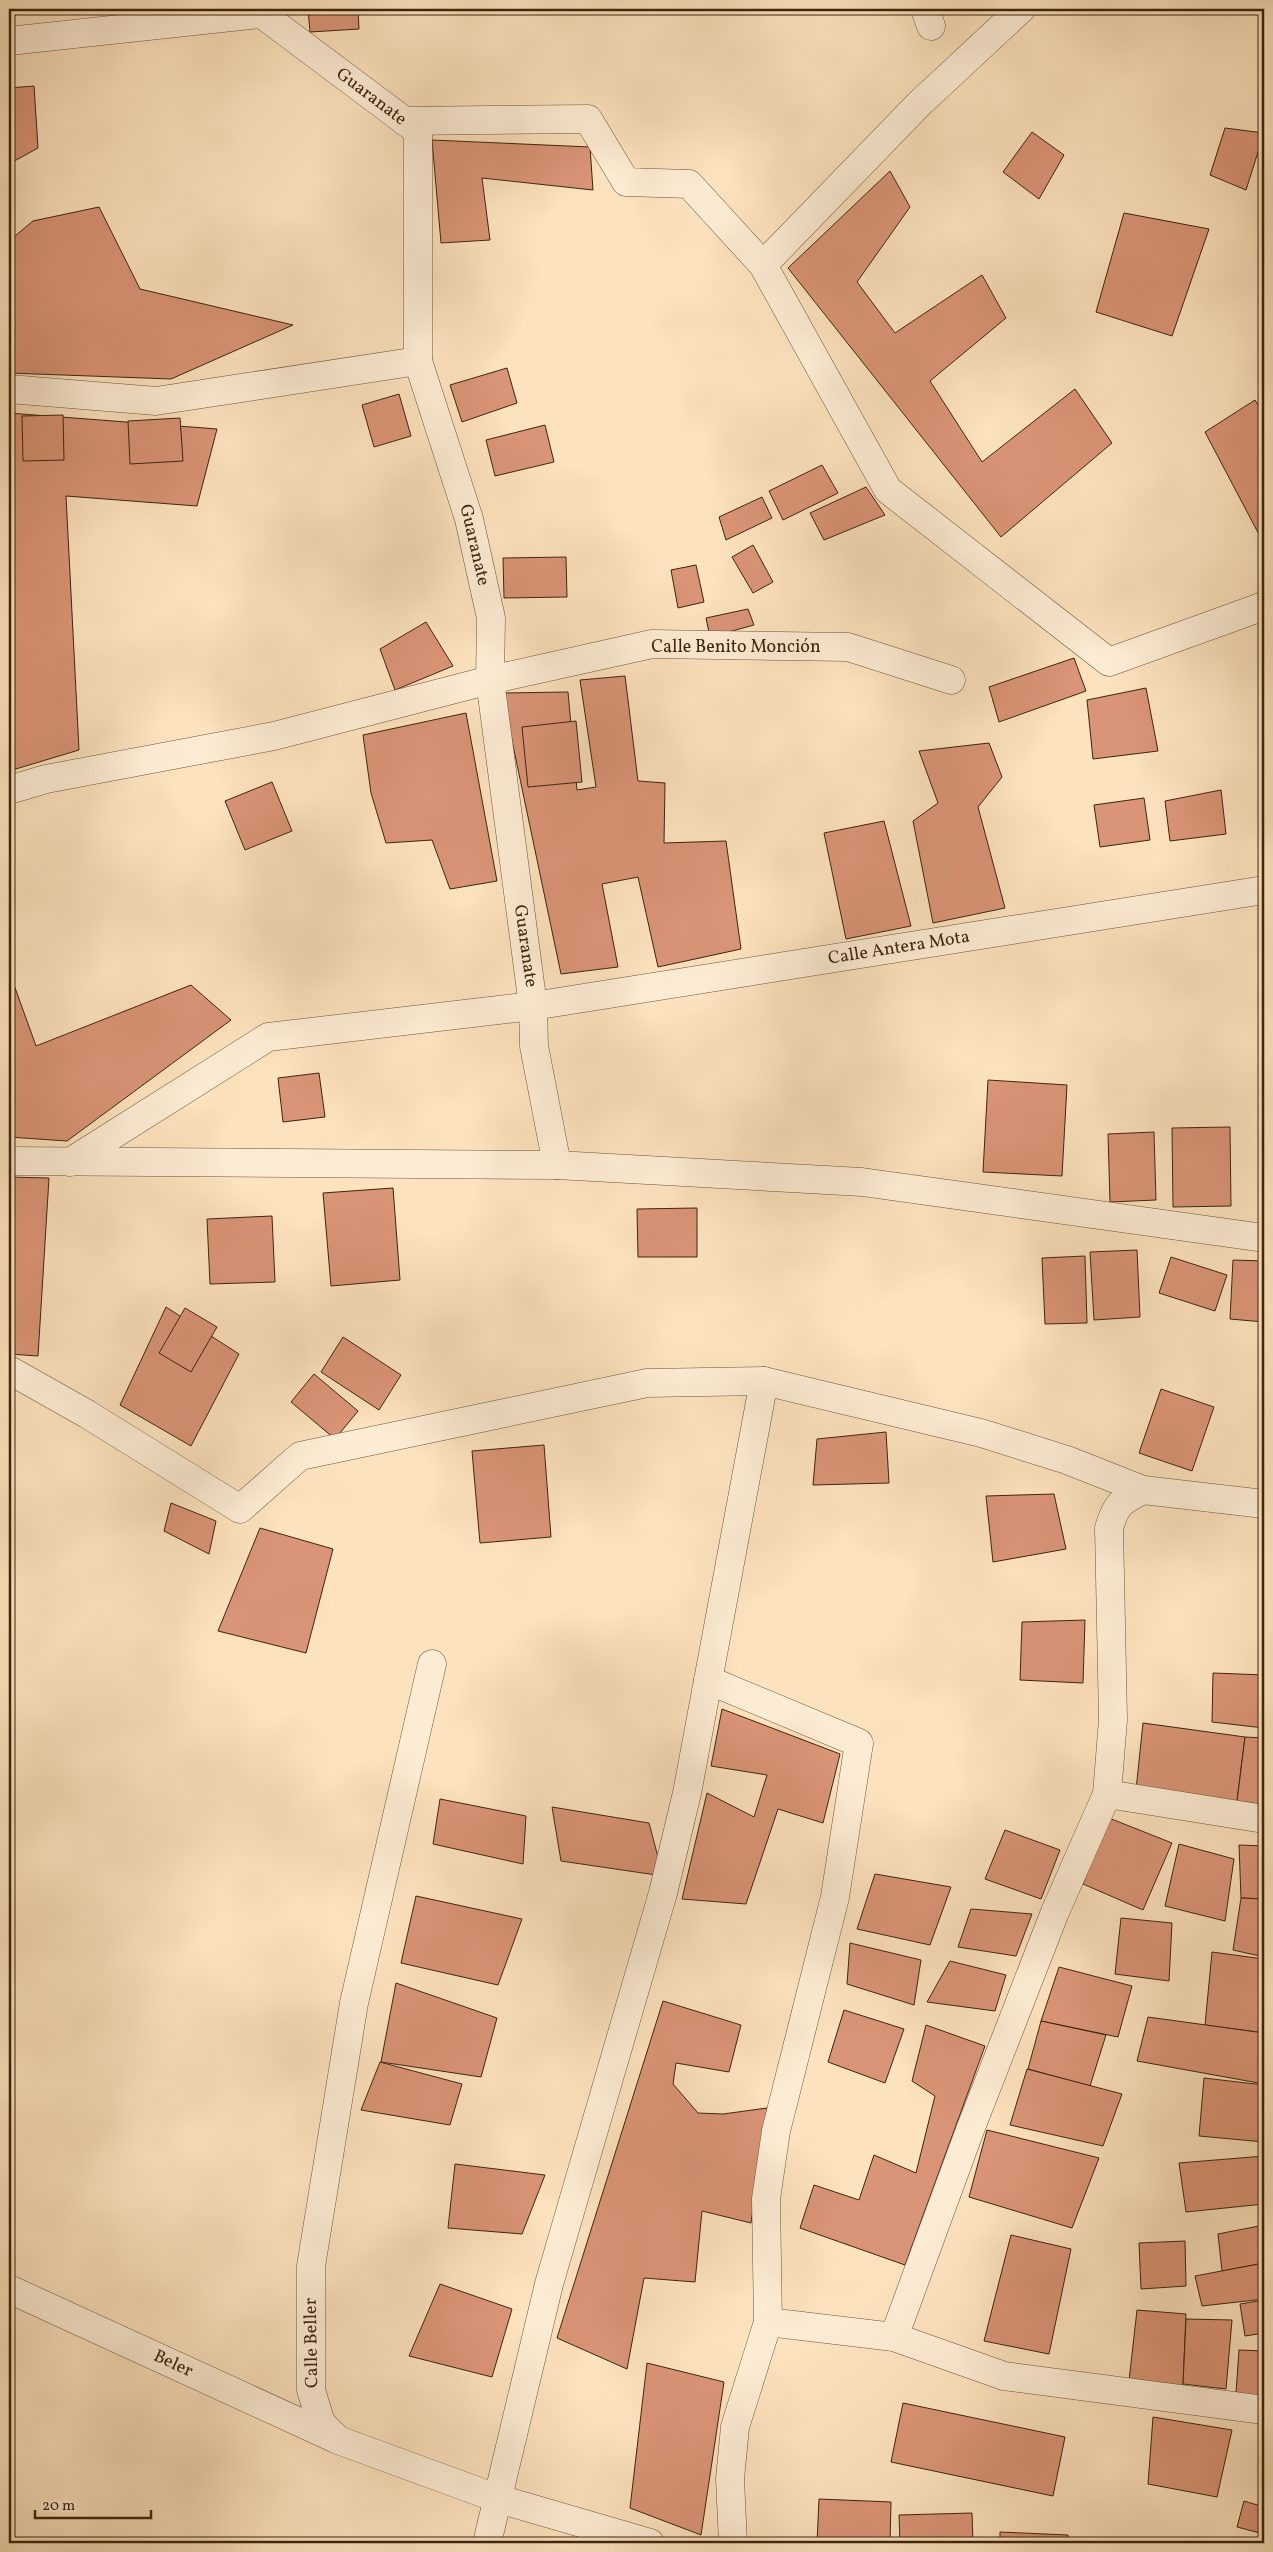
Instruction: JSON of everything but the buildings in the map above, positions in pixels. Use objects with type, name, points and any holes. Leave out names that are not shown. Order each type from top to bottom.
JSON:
[{"type":"street","points":[[763,265],[919,104],[1021,9]]},
{"type":"street","points":[[9,41],[258,11]]},
{"type":"street","name":"Guaranate","points":[[258,11],[418,131],[418,361],[470,519],[490,618],[490,680],[533,1006],[534,1046],[557,1165]]},
{"type":"street","points":[[404,121],[588,119],[626,182],[689,184],[763,265],[888,490],[1108,662],[1264,606]]},
{"type":"street","points":[[9,389],[156,401],[418,361]]},
{"type":"street","name":"Calle Benito Monción","points":[[9,790],[46,779],[274,736],[490,680],[652,644],[848,647],[951,680]]},
{"type":"street","name":"Calle Antera Mota","points":[[70,1162],[268,1037],[533,1006],[1264,890]]},
{"type":"street","points":[[9,1160],[557,1165],[862,1182],[1264,1238]]},
{"type":"street","points":[[9,1370],[87,1414],[240,1509],[300,1456],[647,1383],[764,1381],[981,1433],[1067,1460],[1143,1490],[1264,1504]]},
{"type":"street","points":[[487,2543],[549,2284],[663,1893],[687,1793],[764,1381]]},
{"type":"street","points":[[894,2337],[970,2130],[1055,1912],[1107,1794],[1114,1720],[1109,1528],[1114,1510],[1122,1501],[1143,1490]]},
{"type":"street","name":"Calle Beller","points":[[432,1664],[354,2003],[311,2266],[311,2390],[321,2423],[338,2440],[499,2499],[650,2543]]},
{"type":"street","points":[[708,1680],[859,1743],[835,1897],[776,2131],[766,2199],[768,2322],[735,2426],[730,2479],[733,2543]]},
{"type":"street","points":[[1107,1794],[1264,1819]]},
{"type":"street","name":"Beler","points":[[9,2289],[338,2440]]},
{"type":"street","points":[[768,2322],[894,2337],[1004,2376],[1264,2410]]}]
